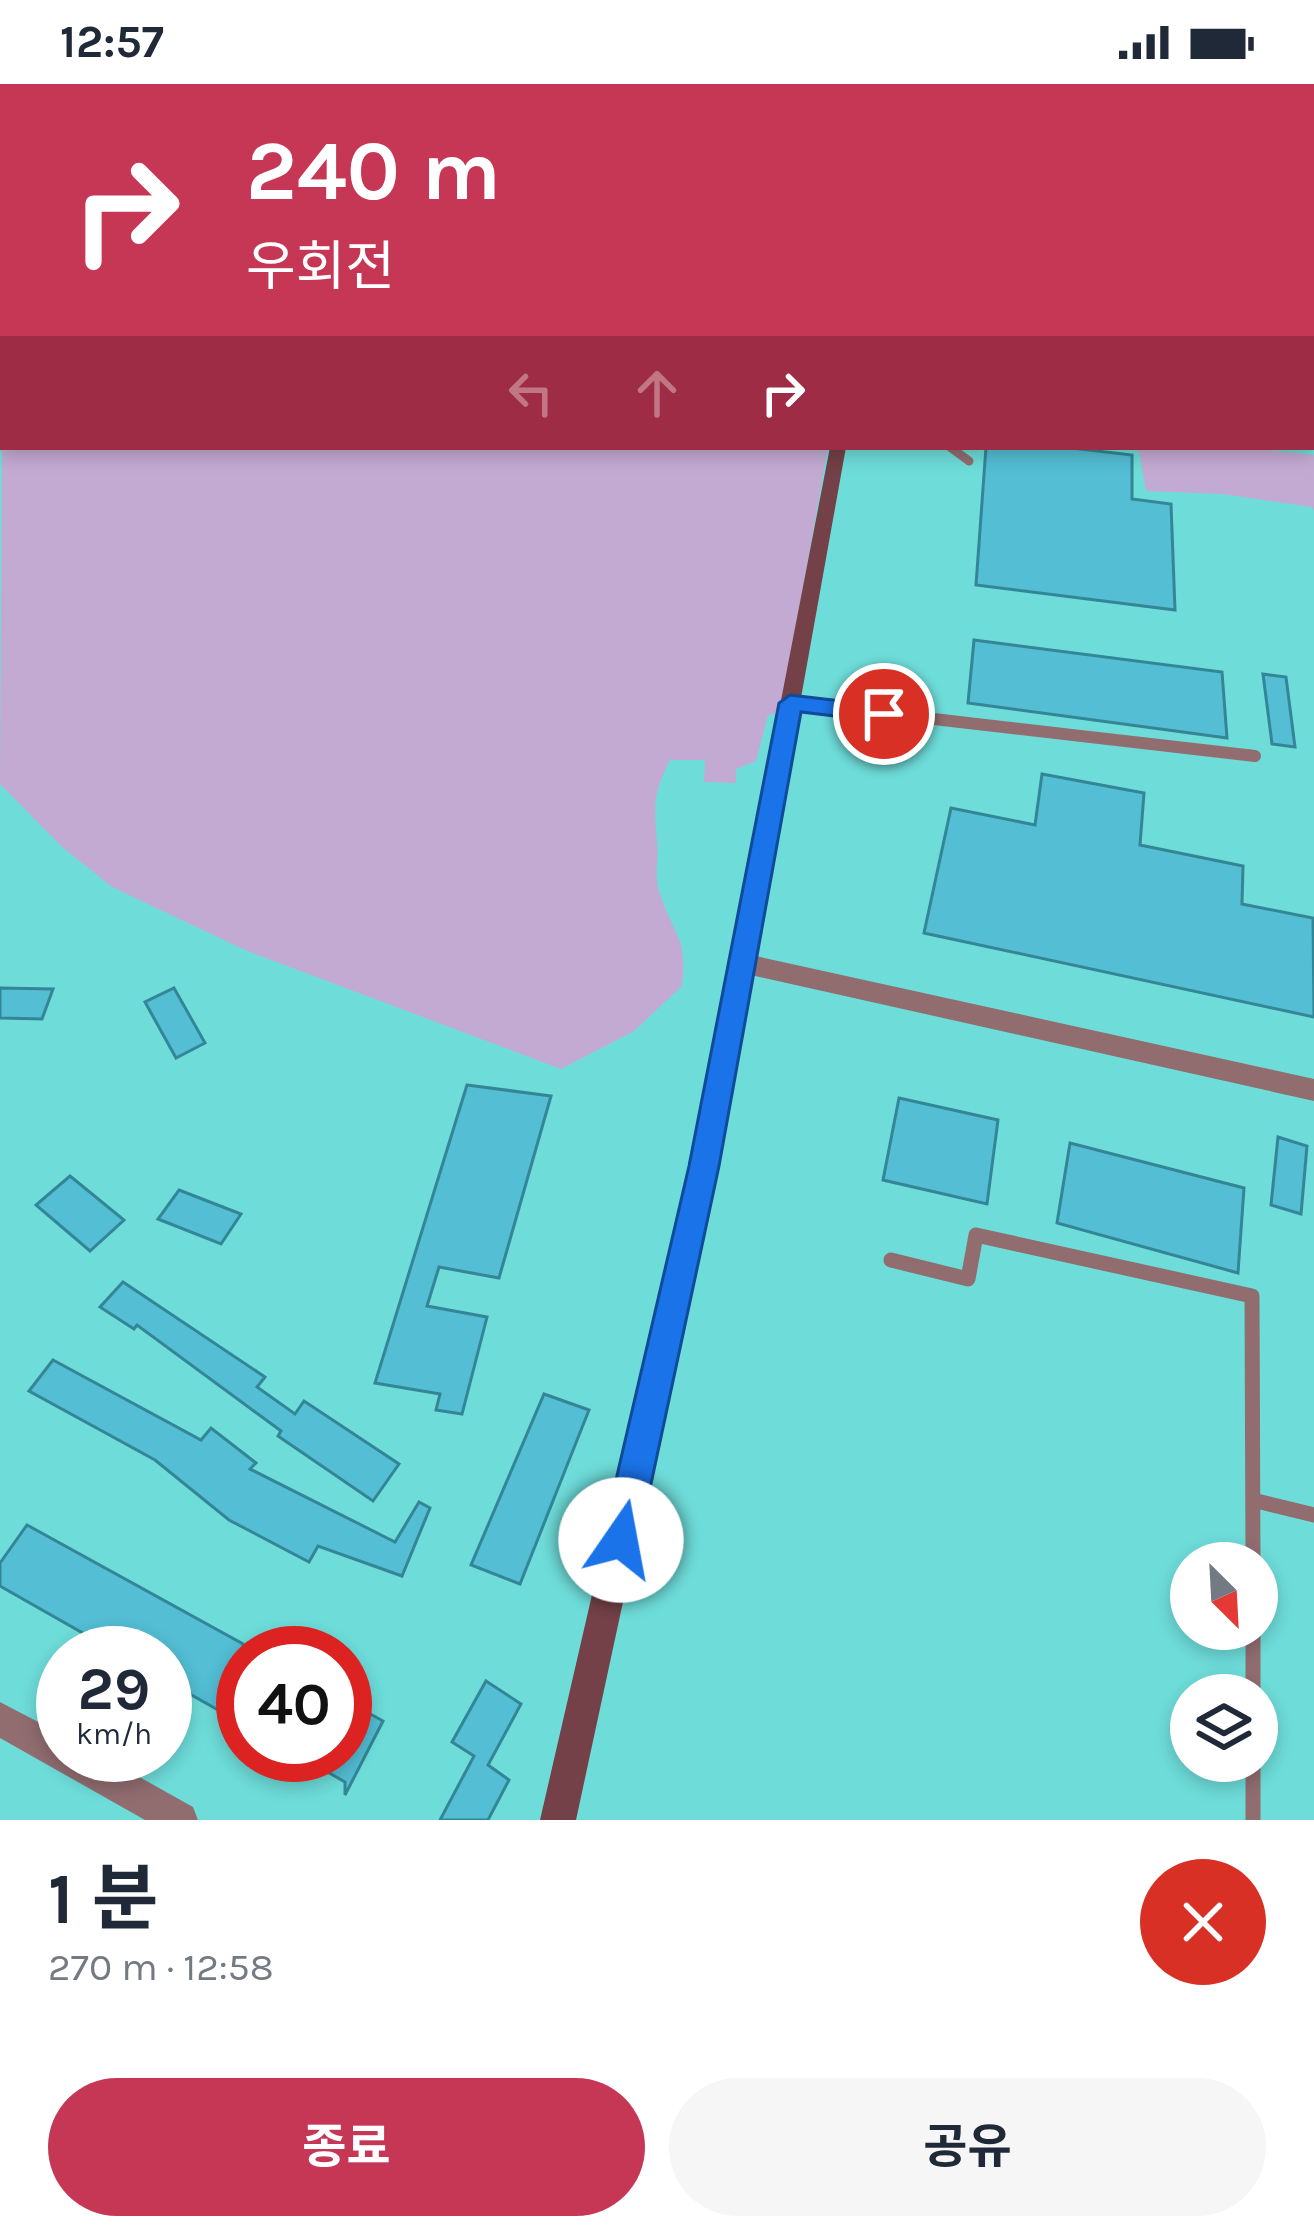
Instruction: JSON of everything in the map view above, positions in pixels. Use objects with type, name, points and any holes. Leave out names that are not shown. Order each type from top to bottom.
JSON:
[{"type":"street","points":[[558,1820],[704,1166],[837,450]]},
{"type":"street","points":[[742,963],[1314,1090]]},
{"type":"street","points":[[0,1719],[36,1739]]},
{"type":"street","points":[[112,1782],[180,1820]]},
{"type":"lane","points":[[954,450],[969,461]]},
{"type":"lane","points":[[790,703],[1256,756]]},
{"type":"lane","points":[[891,1260],[968,1279],[976,1235],[1252,1296],[1253,1542]]},
{"type":"lane","points":[[1253,1500],[1314,1515]]},
{"type":"lane","points":[[1253,1782],[1253,1820]]},
{"type":"shaded area","points":[[2,450],[827,450],[781,712],[768,715],[756,761],[736,769],[736,783],[704,782],[705,760],[670,760],[660,782],[655,808],[657,883],[682,947],[682,986],[634,1031],[561,1069],[245,950],[112,887],[61,846],[0,784]]},
{"type":"shaded area","points":[[1132,450],[1268,450],[1314,455],[1314,511],[1222,494],[1146,491],[1139,451]]},
{"type":"building","points":[[986,450],[1132,455],[1132,499],[1171,504],[1175,610],[976,585]]},
{"type":"building","points":[[974,640],[1222,672],[1227,738],[968,703]]},
{"type":"building","points":[[1263,674],[1286,677],[1295,747],[1272,744]]},
{"type":"building","points":[[1042,774],[1144,793],[1140,845],[1243,866],[1242,904],[1313,918],[1314,1017],[924,933],[951,808],[1035,825]]},
{"type":"building","points":[[0,988],[53,989],[42,1019],[0,1018]]},
{"type":"building","points":[[174,988],[205,1043],[176,1058],[145,1002]]},
{"type":"building","points":[[467,1085],[551,1096],[499,1278],[439,1267],[427,1306],[487,1317],[462,1414],[436,1410],[440,1394],[375,1383]]},
{"type":"building","points":[[899,1098],[998,1120],[987,1204],[883,1180]]},
{"type":"building","points":[[1278,1137],[1307,1146],[1301,1214],[1271,1205]]},
{"type":"building","points":[[1070,1143],[1244,1188],[1238,1273],[1057,1223]]},
{"type":"building","points":[[70,1176],[124,1220],[90,1251],[36,1205]]},
{"type":"building","points":[[179,1190],[241,1214],[221,1244],[158,1219]]},
{"type":"building","points":[[123,1282],[265,1377],[257,1387],[295,1414],[304,1401],[399,1464],[373,1501],[278,1436],[281,1431],[137,1325],[134,1329],[100,1307]]},
{"type":"building","points":[[53,1360],[201,1440],[211,1428],[256,1463],[250,1469],[395,1542],[419,1502],[430,1508],[402,1576],[318,1546],[309,1562],[229,1520],[155,1460],[29,1391]]},
{"type":"building","points":[[544,1394],[589,1410],[520,1584],[471,1565]]},
{"type":"building","points":[[27,1525],[216,1629],[216,1709],[192,1695],[192,1626],[70,1626],[0,1586],[0,1563]]},
{"type":"building","points":[[486,1681],[521,1704],[488,1765],[509,1780],[488,1820],[440,1820],[474,1756],[452,1742]]},
{"type":"building","points":[[372,1715],[383,1721],[372,1742]]},
{"type":"route","points":[[621,1540],[704,1166],[790,703],[884,714]]}]
